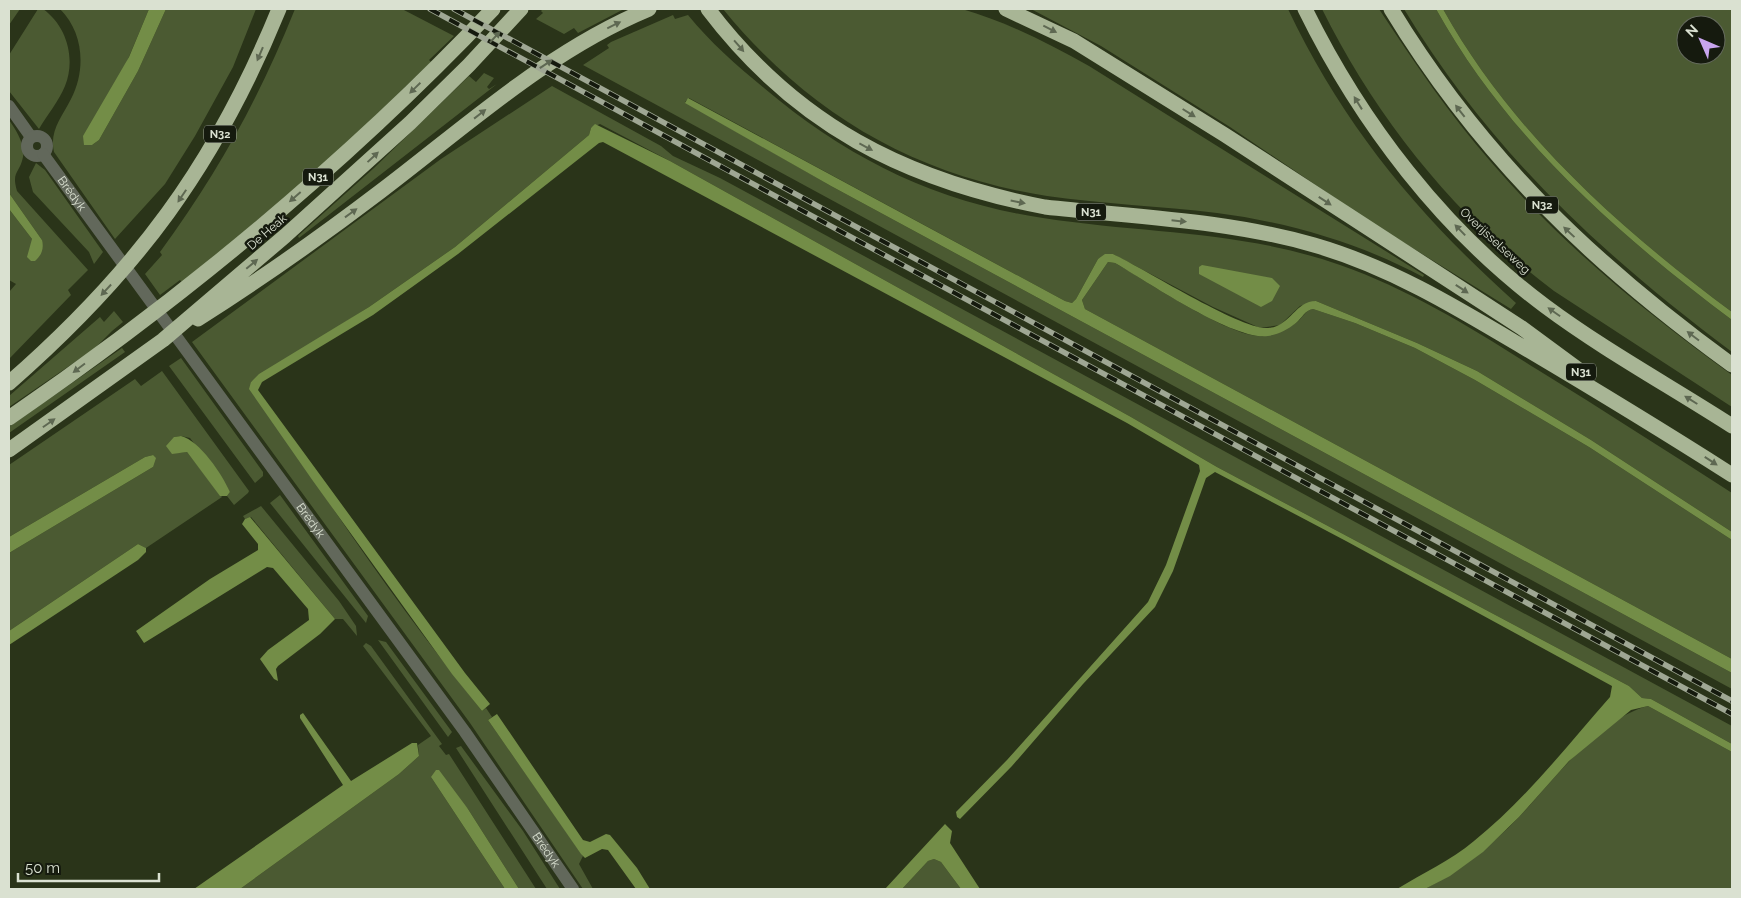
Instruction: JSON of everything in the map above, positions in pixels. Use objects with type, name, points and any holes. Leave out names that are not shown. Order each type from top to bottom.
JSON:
[{"type":"highway","name":"N32","points":[[9,383],[92,306],[143,248],[192,180],[225,126],[256,65],[279,9]]},
{"type":"highway","name":"De Heak","points":[[9,418],[180,293],[332,165],[450,54],[493,9]]},
{"type":"highway","name":"De Heak","points":[[197,315],[352,177],[469,65],[521,9]]},
{"type":"highway","name":"N31","points":[[9,450],[197,315],[329,230],[513,88],[580,43],[649,9]]},
{"type":"highway","name":"N31","points":[[708,9],[751,60],[801,105],[853,141],[915,171],[972,191],[1021,202],[1248,229],[1330,250],[1416,286],[1640,416]]},
{"type":"highway","name":"N31","points":[[1006,9],[1074,41],[1225,135],[1522,328],[1640,416]]},
{"type":"highway","name":"Overijsselseweg","points":[[1305,9],[1344,80],[1382,138],[1424,190],[1470,240],[1544,305],[1584,333],[1732,426]]},
{"type":"highway","name":"N32","points":[[1391,9],[1450,98],[1497,157],[1537,200],[1626,284],[1732,365]]},
{"type":"highway","points":[[1640,416],[1732,475]]},
{"type":"street","name":"Brédyk","points":[[9,106],[31,137],[36,135],[44,138],[47,145],[43,154],[454,716],[573,889]]},
{"type":"shaded area","points":[[9,9],[20,9],[9,25]]},
{"type":"shaded area","points":[[38,9],[43,9],[58,24],[67,44],[70,65],[65,86],[39,129],[9,91],[9,55]]},
{"type":"shaded area","points":[[60,9],[149,9],[92,145],[99,140],[138,71],[166,9],[256,9],[233,67],[195,136],[165,184],[115,239],[54,152],[53,137],[57,124],[76,88],[80,64],[78,40],[74,29]]},
{"type":"shaded area","points":[[149,9],[166,9],[138,71],[99,140],[92,145],[84,145],[83,136],[129,57]]},
{"type":"shaded area","points":[[295,9],[402,9],[454,36],[429,60],[431,62],[330,159],[183,283],[180,280],[160,295],[145,274],[162,255],[160,252],[200,194],[235,135],[267,74]]},
{"type":"shaded area","points":[[543,9],[624,9],[578,33],[574,28],[564,34],[536,19],[543,13],[541,11]]},
{"type":"shaded area","points":[[723,9],[962,9],[995,20],[1043,41],[1089,66],[1424,275],[1423,277],[1349,244],[1270,222],[1217,213],[1047,196],[998,186],[952,173],[908,155],[867,134],[828,108],[791,79],[756,46]]},
{"type":"shaded area","points":[[1031,9],[1288,9],[1310,52],[1334,92],[1359,131],[1387,168],[1447,237],[1516,303],[1511,309],[1369,221],[1230,127],[1101,46]]},
{"type":"shaded area","points":[[1322,9],[1379,9],[1446,106],[1518,192],[1605,276],[1667,327],[1732,375],[1732,407],[1554,291],[1484,231],[1421,164],[1393,127],[1367,89]]},
{"type":"shaded area","points":[[1404,9],[1436,9],[1464,56],[1496,99],[1530,141],[1567,180],[1647,253],[1732,320],[1732,352],[1637,277],[1551,197],[1473,109],[1437,60]]},
{"type":"shaded area","points":[[1436,9],[1443,9],[1471,54],[1502,97],[1571,176],[1649,247],[1732,312],[1732,320],[1647,253],[1567,180],[1530,141],[1496,99],[1464,56]]},
{"type":"shaded area","points":[[1443,9],[1732,9],[1732,312],[1649,247],[1571,176],[1502,97],[1471,54]]},
{"type":"shaded area","points":[[673,15],[675,19],[688,15],[705,35],[733,62],[795,113],[827,136],[860,156],[894,173],[966,201],[1003,211],[1081,223],[1229,239],[1266,245],[1340,265],[1392,286],[1442,312],[1635,431],[1732,493],[1732,532],[1591,440],[1477,371],[1417,343],[1316,301],[1300,306],[1280,325],[1260,328],[1213,307],[1113,254],[1098,259],[1076,299],[1072,303],[1065,301],[689,98],[685,102],[831,186],[1732,673],[1732,689],[583,65],[609,48],[607,45],[611,42]]},
{"type":"shaded area","points":[[484,73],[494,78],[487,87],[489,89],[497,84],[299,238],[298,236],[374,168],[469,76],[476,82]]},
{"type":"shaded area","points":[[552,86],[661,146],[673,156],[720,178],[1732,726],[1732,744],[1651,699],[1642,698],[1629,686],[1217,467],[1131,417],[600,124],[591,128],[589,135],[455,247],[369,307],[251,382],[305,466],[390,591],[482,711],[486,708],[492,717],[488,720],[583,856],[579,864],[593,889],[583,889],[470,723],[192,342],[441,159]]},
{"type":"shaded area","points":[[688,98],[1065,301],[1072,303],[1076,299],[1098,259],[1105,254],[1113,254],[1216,310],[1255,326],[1276,327],[1303,305],[1316,301],[1417,343],[1477,371],[1591,440],[1732,532],[1732,540],[1589,447],[1475,380],[1415,348],[1355,323],[1313,309],[1283,331],[1268,336],[1253,335],[1213,320],[1115,263],[1108,262],[1082,300],[1085,309],[1732,659],[1732,673],[831,186],[685,103]]},
{"type":"shaded area","points":[[9,120],[23,147],[22,162],[15,176],[17,191],[88,270],[68,290],[71,295],[9,359],[9,292],[16,284],[9,280],[9,209],[32,239],[32,245],[42,240],[9,193]]},
{"type":"shaded area","points":[[595,124],[670,161],[1131,417],[1217,467],[1629,686],[1642,698],[1651,699],[1732,744],[1732,752],[1648,706],[1631,710],[1569,761],[1519,817],[1483,852],[1450,876],[1425,889],[1397,889],[1446,861],[1493,825],[1545,772],[1610,697],[1612,686],[1215,472],[1206,478],[1173,571],[1155,607],[1083,684],[1012,766],[960,819],[957,817],[956,812],[1007,760],[1148,602],[1166,565],[1200,471],[1199,465],[1127,423],[603,142],[599,143],[458,254],[373,315],[262,382],[258,390],[465,673],[490,704],[482,711],[452,674],[249,389],[251,382],[259,374],[369,307],[455,247],[589,135],[591,128]]},
{"type":"shaded area","points":[[36,163],[45,170],[103,252],[94,264],[89,252],[33,192],[29,177]]},
{"type":"shaded area","points":[[9,193],[42,240],[42,251],[35,261],[31,261],[27,257],[32,239],[9,209]]},
{"type":"shaded area","points":[[1108,262],[1115,263],[1211,319],[1250,335],[1264,336],[1280,331],[1296,323],[1308,311],[1313,309],[1355,323],[1415,348],[1475,380],[1589,447],[1732,540],[1732,659],[1085,309],[1082,300]]},
{"type":"shaded area","points":[[1202,265],[1272,278],[1280,286],[1272,301],[1261,307],[1199,274],[1199,267]]},
{"type":"shaded area","points":[[114,311],[123,322],[94,349],[9,407],[9,396],[100,317],[104,322]]},
{"type":"shaded area","points":[[122,348],[125,352],[9,433],[9,427]]},
{"type":"shaded area","points":[[181,358],[263,472],[263,476],[255,483],[169,366]]},
{"type":"shaded area","points":[[162,371],[249,491],[248,493],[234,505],[227,496],[230,492],[190,438],[174,437],[176,453],[187,452],[222,497],[146,548],[138,544],[9,631],[9,553],[153,467],[153,455],[145,457],[9,537],[9,465],[135,379],[141,386]]},
{"type":"shaded area","points":[[181,436],[196,444],[210,459],[230,492],[227,496],[220,496],[187,452],[172,454],[166,446],[174,437]]},
{"type":"shaded area","points":[[153,455],[156,458],[153,467],[9,553],[9,537],[145,457]]},
{"type":"shaded area","points":[[280,495],[368,616],[366,623],[270,503]]},
{"type":"shaded area","points":[[261,506],[339,601],[356,626],[357,636],[343,619],[335,619],[251,517],[245,519],[243,516]]},
{"type":"shaded area","points":[[250,517],[335,619],[320,634],[278,666],[276,669],[278,681],[274,679],[260,659],[268,650],[309,620],[308,609],[273,568],[267,567],[144,643],[136,631],[210,579],[258,550],[258,544],[242,524],[245,519]]},
{"type":"shaded area","points":[[138,544],[146,548],[146,552],[138,560],[9,645],[9,631]]},
{"type":"shaded area","points":[[378,640],[386,642],[452,732],[448,737]]},
{"type":"shaded area","points":[[366,643],[371,646],[442,744],[439,746],[446,755],[449,754],[536,889],[519,889],[468,809],[431,777],[505,889],[240,889],[399,774],[419,756],[418,745],[431,736],[363,646]]},
{"type":"shaded area","points":[[1648,706],[1732,752],[1732,889],[1425,889],[1463,866],[1498,838],[1594,737],[1630,713]]},
{"type":"shaded area","points":[[303,713],[351,781],[412,743],[417,743],[419,756],[399,774],[240,889],[194,889],[343,785],[300,718],[300,715]]},
{"type":"shaded area","points":[[497,714],[583,840],[590,842],[606,834],[610,835],[637,868],[650,889],[636,889],[608,850],[602,849],[585,858],[581,854],[488,720]]},
{"type":"shaded area","points":[[461,746],[523,831],[560,889],[547,889],[456,748]]},
{"type":"shaded area","points":[[436,770],[439,770],[468,809],[519,889],[505,889],[431,777]]},
{"type":"shaded area","points":[[945,824],[952,831],[950,843],[980,889],[961,889],[941,862],[934,859],[928,861],[902,889],[885,889]]},
{"type":"shaded area","points":[[934,859],[941,862],[961,889],[902,889],[928,861]]},
{"type":"railway","points":[[430,9],[1732,714]]},
{"type":"railway","points":[[454,9],[1732,701]]}]
